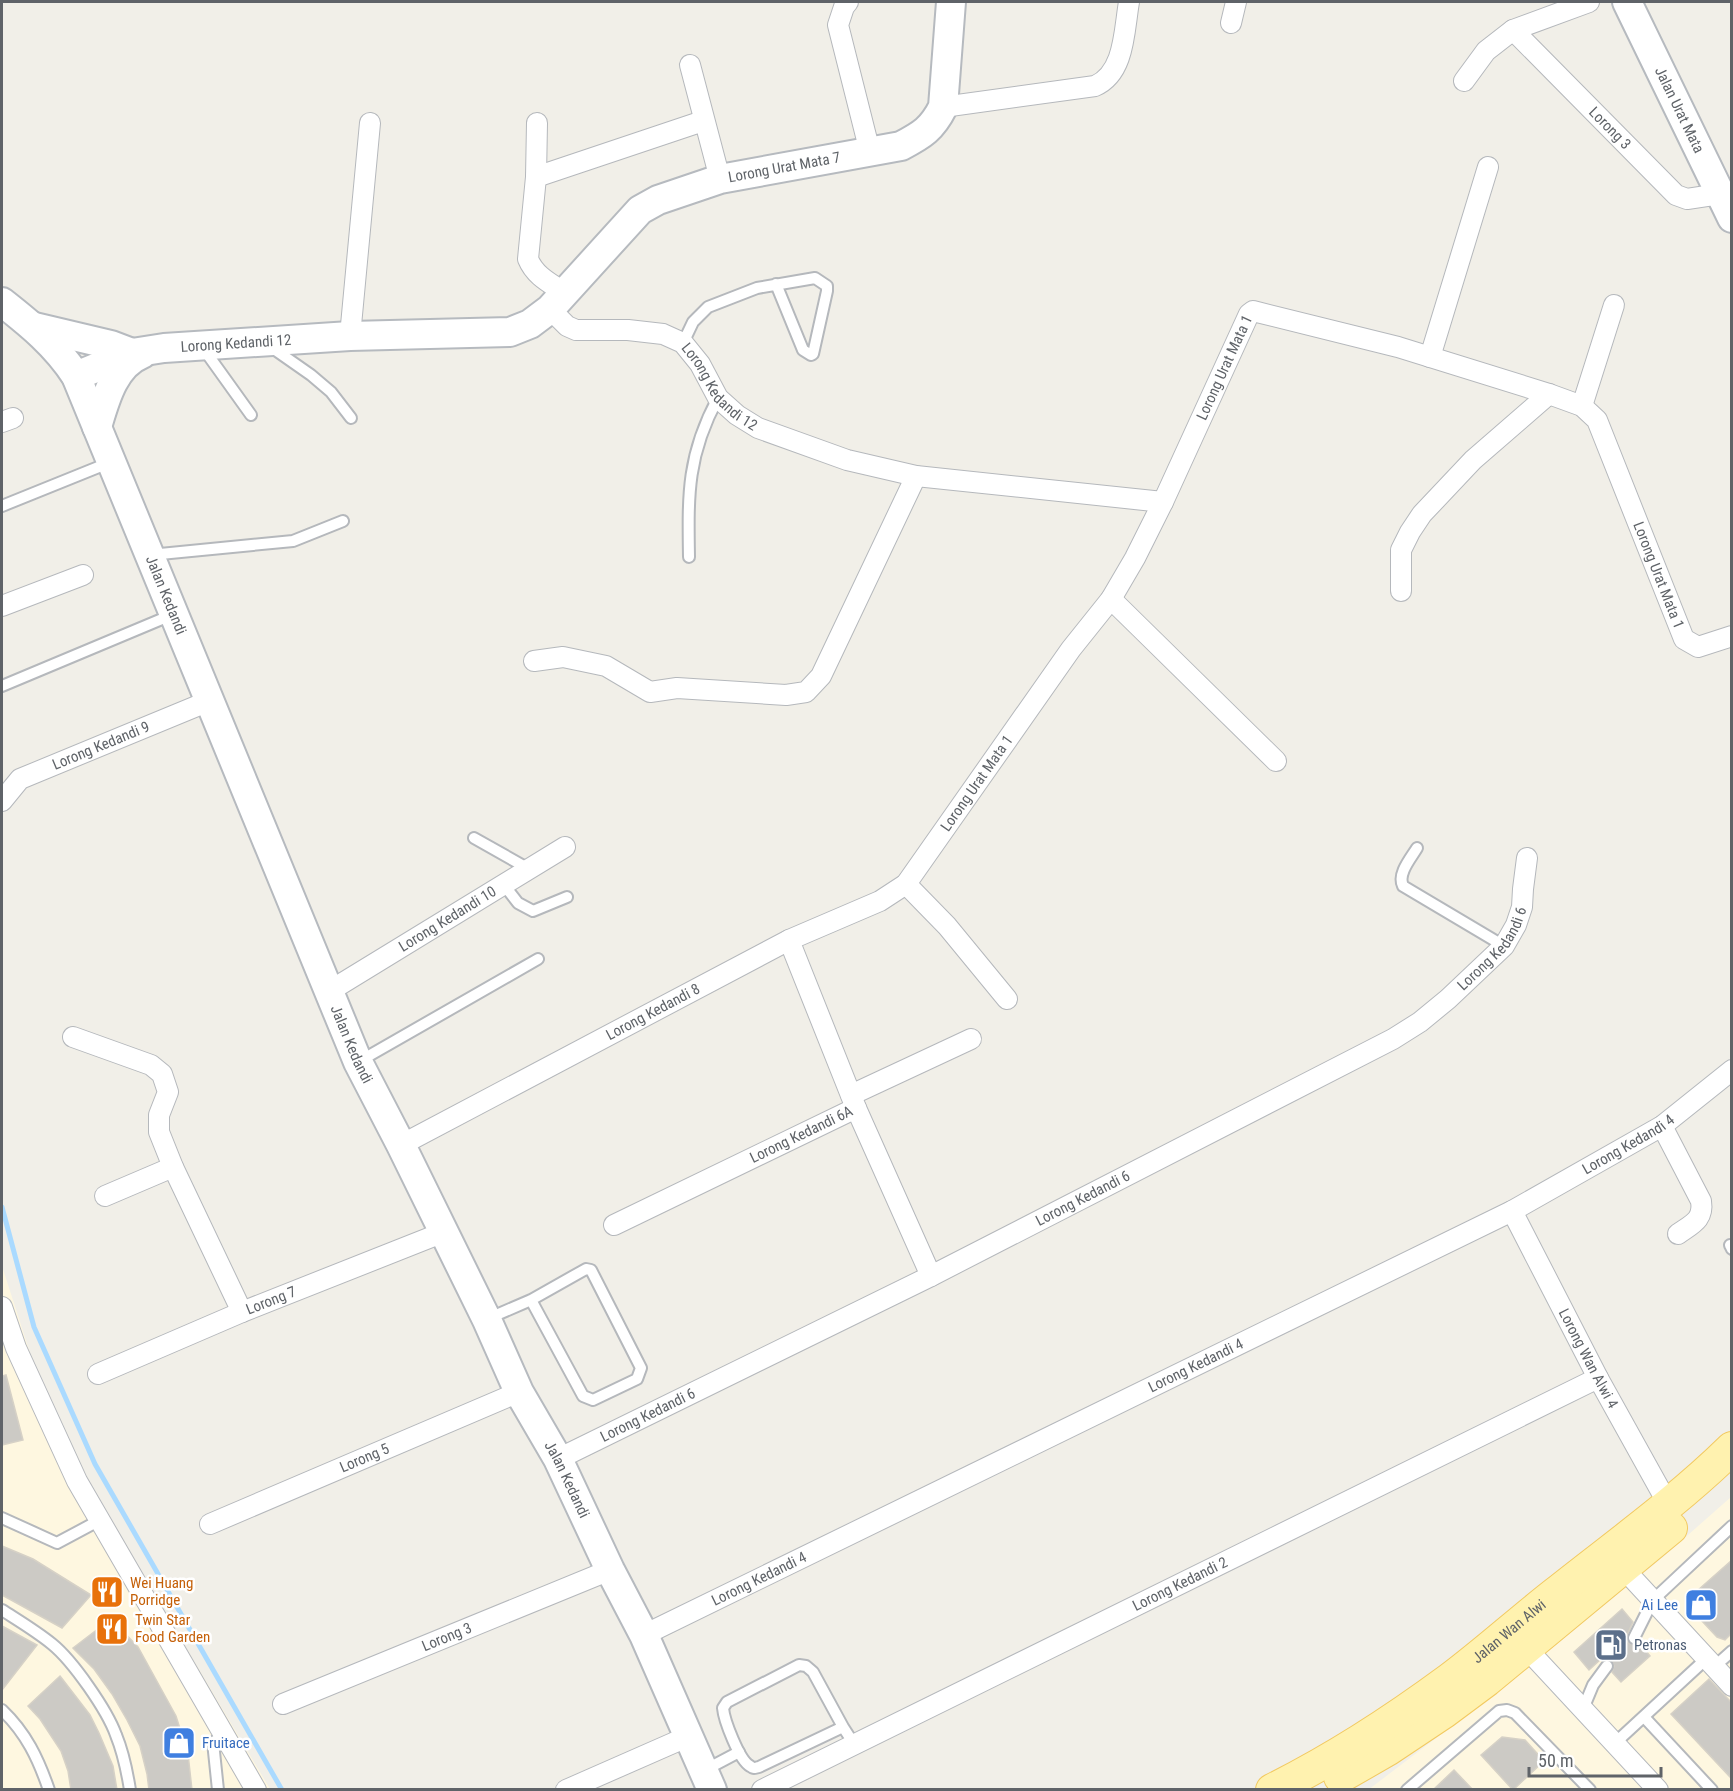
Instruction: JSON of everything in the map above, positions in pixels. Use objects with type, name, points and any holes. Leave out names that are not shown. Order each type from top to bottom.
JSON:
[{"type":"main road","name":"Jalan Wan Alwi","points":[[1272,1790],[1309,1771],[1384,1726],[1451,1678],[1668,1504],[1731,1448]]},
{"type":"main road","name":"Jalan Wan Alwi","points":[[1318,1790],[1387,1750],[1444,1712],[1526,1648],[1731,1477]]},
{"type":"street","points":[[848,2],[838,25],[870,152]]},
{"type":"street","name":"Lorong Urat Mata 7","points":[[557,301],[640,210],[658,200],[720,179],[901,147],[927,132],[943,107],[951,2]]},
{"type":"street","points":[[943,107],[1095,86],[1106,81],[1116,65],[1129,2]]},
{"type":"street","points":[[1231,23],[1236,2]]},
{"type":"street","points":[[1464,81],[1486,51],[1513,30],[1589,2]]},
{"type":"street","name":"Jalan Urat Mata","points":[[1627,2],[1726,206]]},
{"type":"street","name":"Lorong 3","points":[[1513,30],[1676,195],[1687,200],[1726,206]]},
{"type":"street","points":[[690,65],[720,179]]},
{"type":"street","points":[[536,177],[704,121]]},
{"type":"street","points":[[350,336],[370,123]]},
{"type":"street","points":[[537,123],[536,177],[528,259],[532,268],[557,301]]},
{"type":"street","points":[[1430,357],[1488,167]]},
{"type":"street","name":"Lorong Kedandi 12","points":[[76,376],[142,351],[350,336],[510,332],[530,324],[557,301],[567,326],[576,330],[628,330],[663,334],[683,343],[700,364],[718,398],[737,415],[758,428],[847,460],[916,476],[1163,502]]},
{"type":"street","name":"Jalan Kedandi","points":[[2,302],[54,346],[76,376],[358,1062],[487,1320],[519,1392],[558,1460],[610,1570],[644,1635],[709,1780]]},
{"type":"street","points":[[1582,406],[1614,305]]},
{"type":"street","name":"Lorong Urat Mata 1","points":[[906,884],[1071,649],[1111,598],[1135,558],[1163,502],[1249,314],[1253,311],[1430,357],[1582,406],[1597,420],[1684,639],[1698,647],[1731,636]]},
{"type":"street","points":[[33,326],[142,351]]},
{"type":"street","points":[[98,427],[107,394],[124,367],[142,351]]},
{"type":"street","points":[[1401,591],[1401,550],[1422,514],[1473,460],[1549,394]]},
{"type":"street","points":[[534,661],[563,657],[606,666],[650,692],[677,688],[786,695],[806,692],[821,676],[916,476]]},
{"type":"street","points":[[2,606],[83,575]]},
{"type":"street","points":[[1111,598],[1276,761]]},
{"type":"street","name":"Lorong Kedandi 9","points":[[2,801],[20,778],[209,701]]},
{"type":"street","name":"Lorong Kedandi 10","points":[[328,992],[565,847]]},
{"type":"street","name":"Lorong Kedandi 6","points":[[558,1460],[931,1276],[1393,1040],[1448,999],[1504,946],[1516,925],[1522,907],[1522,889],[1527,858]]},
{"type":"street","points":[[906,884],[947,926],[1007,999]]},
{"type":"street","name":"Lorong Kedandi 8","points":[[401,1145],[789,940],[880,901],[906,884]]},
{"type":"street","points":[[789,940],[854,1102],[971,1039]]},
{"type":"street","points":[[73,1037],[151,1065],[162,1074],[168,1092],[159,1115],[159,1132],[173,1167],[242,1312]]},
{"type":"street","name":"Lorong Kedandi 4","points":[[644,1635],[1512,1211],[1662,1126],[1731,1070]]},
{"type":"street","name":"Lorong Kedandi 6A","points":[[614,1225],[854,1102],[931,1276]]},
{"type":"street","points":[[1662,1126],[1701,1201],[1702,1211],[1697,1220],[1678,1234]]},
{"type":"street","points":[[105,1196],[173,1167]]},
{"type":"street","name":"Lorong Wan Alwi 4","points":[[1512,1211],[1598,1378],[1668,1504]]},
{"type":"street","name":"Lorong 7","points":[[98,1374],[242,1312],[444,1232]]},
{"type":"street","points":[[3,1312],[16,1348],[77,1481],[256,1790]]},
{"type":"street","name":"Lorong Kedandi 2","points":[[762,1790],[1598,1378]]},
{"type":"street","name":"Lorong 5","points":[[210,1524],[519,1392]]},
{"type":"street","points":[[1623,1568],[1731,1686]]},
{"type":"street","name":"Lorong 3","points":[[283,1704],[610,1570]]},
{"type":"street","points":[[1526,1648],[1658,1790]]},
{"type":"street","points":[[566,1790],[689,1736]]},
{"type":"lane","points":[[683,343],[693,322],[708,307],[757,288],[776,284],[815,278],[826,286],[816,350],[811,355],[803,350],[776,284]]},
{"type":"lane","points":[[263,341],[331,392],[351,418]]},
{"type":"lane","points":[[201,346],[251,415]]},
{"type":"lane","points":[[689,557],[690,474],[705,422],[718,398]]},
{"type":"lane","points":[[2,506],[112,462]]},
{"type":"lane","points":[[150,555],[284,543],[343,521]]},
{"type":"lane","points":[[2,686],[174,614]]},
{"type":"lane","points":[[474,838],[529,870]]},
{"type":"lane","points":[[1417,848],[1401,875],[1403,886],[1504,946]]},
{"type":"lane","points":[[504,885],[518,903],[533,911],[567,897]]},
{"type":"lane","points":[[358,1062],[537,959]]},
{"type":"lane","points":[[487,1320],[531,1300],[586,1269],[591,1270],[641,1368],[637,1379],[593,1400],[583,1396],[531,1300]]},
{"type":"lane","points":[[2,1518],[57,1542],[100,1520]]},
{"type":"lane","points":[[1634,1638],[1653,1600],[1731,1526]]},
{"type":"lane","points":[[2,1610],[54,1645],[101,1706],[116,1734],[130,1790]]},
{"type":"lane","points":[[1615,1743],[1710,1663],[1731,1651]]},
{"type":"lane","points":[[843,1727],[753,1768],[747,1764],[739,1752],[723,1716],[723,1708],[727,1702],[799,1665],[806,1666],[813,1672],[854,1744]]},
{"type":"lane","points":[[1582,1709],[1587,1695],[1607,1666]]},
{"type":"lane","points":[[2,1710],[15,1722],[38,1758],[49,1790]]},
{"type":"lane","points":[[1407,1790],[1499,1711],[1507,1710],[1515,1713],[1590,1790]]},
{"type":"lane","points":[[1644,1717],[1712,1790]]},
{"type":"lane","points":[[218,1790],[213,1742],[225,1736]]},
{"type":"lane","points":[[709,1780],[739,1752]]},
{"type":"shaded area","points":[[2,1266],[30,1353],[86,1479],[270,1789],[2,1790]]},
{"type":"shaded area","points":[[1731,1497],[1731,1789],[1368,1790],[1524,1671],[1663,1557]]},
{"type":"building","points":[[6,1375],[23,1440],[2,1445],[2,1376]]},
{"type":"building","points":[[2,1546],[33,1559],[91,1595],[62,1628],[2,1595]]},
{"type":"building","points":[[1731,1561],[1731,1634],[1725,1640],[1717,1637],[1688,1606],[1689,1598]]},
{"type":"building","name":"Petronas","points":[[1622,1609],[1633,1622],[1627,1635],[1627,1642],[1634,1645],[1639,1643],[1650,1656],[1621,1682],[1612,1672],[1614,1666],[1611,1660],[1601,1659],[1589,1670],[1574,1652]]},
{"type":"building","points":[[111,1619],[138,1647],[176,1716],[188,1754],[192,1790],[149,1790],[140,1746],[127,1720],[94,1669],[73,1648]]},
{"type":"building","points":[[2,1626],[37,1645],[2,1690]]},
{"type":"building","points":[[60,1676],[90,1715],[99,1733],[113,1766],[117,1790],[71,1790],[68,1771],[61,1751],[40,1719],[28,1706]]},
{"type":"building","points":[[1709,1679],[1731,1702],[1731,1778],[1671,1714]]},
{"type":"building","points":[[1502,1737],[1525,1740],[1544,1761],[1513,1790],[1481,1755]]},
{"type":"building","points":[[1454,1770],[1473,1790],[1433,1790]]},
{"type":"waterway","points":[[2,1207],[34,1327],[95,1464],[282,1790]]},
{"type":"place","name":"Wei Huang Porridge","points":[[107,1592]]},
{"type":"place","name":"Ai Lee","points":[[1701,1605]]},
{"type":"place","name":"Twin Star Food Garden","points":[[112,1629]]},
{"type":"place","name":"Petronas","points":[[1611,1645]]},
{"type":"place","name":"Fruitace","points":[[179,1743]]}]
